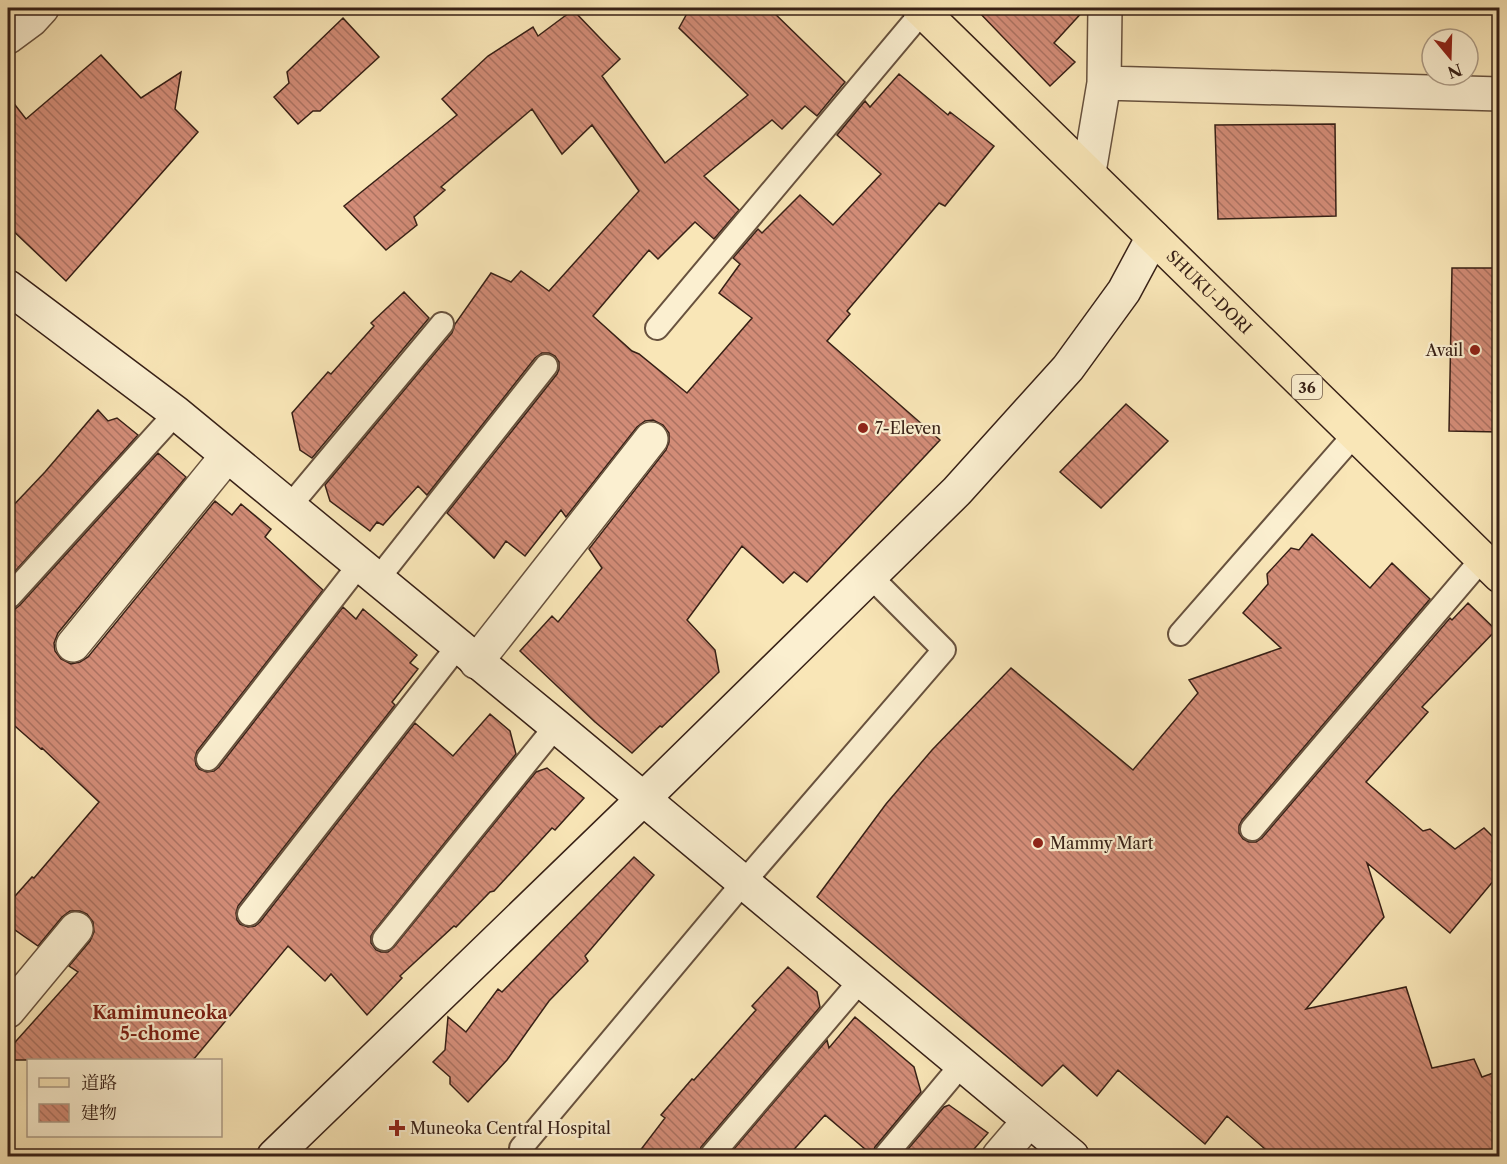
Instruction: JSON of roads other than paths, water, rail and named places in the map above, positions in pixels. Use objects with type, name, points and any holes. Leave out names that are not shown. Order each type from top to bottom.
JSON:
[{"type":"main road","name":"SHUKU-DORI","points":[[921,9],[1491,567]]},
{"type":"street","points":[[8,37],[31,20],[42,8]]},
{"type":"street","points":[[1090,174],[1104,83],[1105,8]]},
{"type":"street","points":[[1104,83],[1500,94]]},
{"type":"street","points":[[274,1156],[957,492],[1068,368],[1124,291],[1143,227]]},
{"type":"street","points":[[8,287],[176,413],[1072,1156]]},
{"type":"street","points":[[467,654],[651,438]]},
{"type":"street","points":[[73,645],[227,456]]},
{"type":"street","points":[[8,1011],[76,929]]},
{"type":"street","points":[[999,1156],[1029,1121]]},
{"type":"lane","points":[[657,328],[921,9]]},
{"type":"lane","points":[[289,507],[442,324]]},
{"type":"lane","points":[[208,759],[546,366]]},
{"type":"lane","points":[[10,596],[176,413]]},
{"type":"lane","points":[[1180,634],[1355,434]]},
{"type":"lane","points":[[1252,829],[1491,567]]},
{"type":"lane","points":[[521,1148],[743,883],[944,650],[870,576]]},
{"type":"lane","points":[[249,914],[467,654]]},
{"type":"lane","points":[[384,939],[556,726]]},
{"type":"lane","points":[[711,1156],[860,981]]},
{"type":"lane","points":[[885,1156],[962,1064]]},
{"type":"place","name":"Avail","points":[[1475,350]]},
{"type":"place","name":"7-Eleven","points":[[863,428]]},
{"type":"place","name":"Mammy Mart","points":[[1038,843]]},
{"type":"place","name":"Muneoka Central Hospital","points":[[397,1128]]},
{"type":"district","name":"Kamimuneoka 5-chome","points":[[160,1023]]}]
